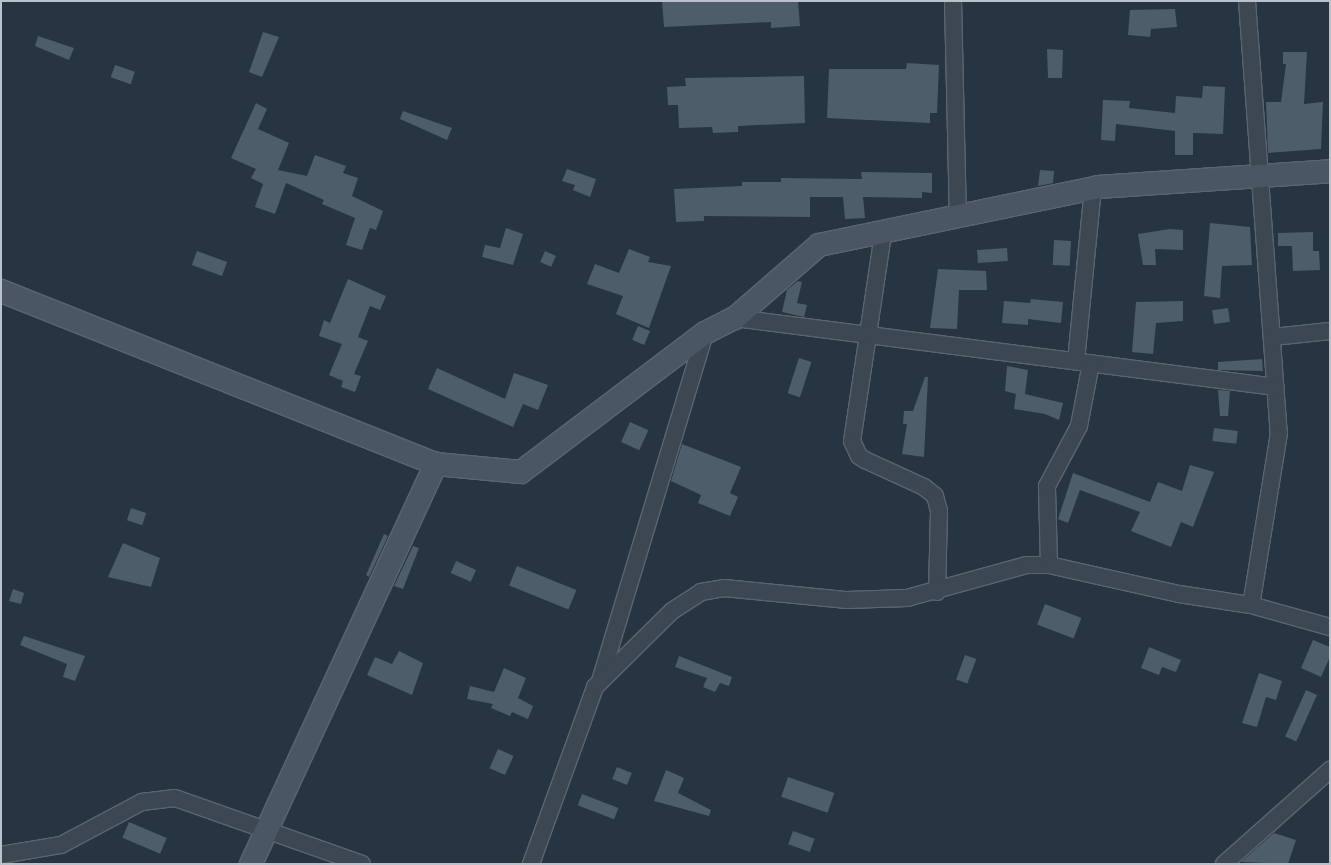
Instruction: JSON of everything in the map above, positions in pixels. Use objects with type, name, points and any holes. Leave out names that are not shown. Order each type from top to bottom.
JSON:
[{"type":"street","points":[[953,1],[958,216]]},
{"type":"street","points":[[1247,1],[1258,176],[1273,337],[1279,434],[1251,605]]},
{"type":"street","points":[[1,291],[436,464],[521,472],[705,333],[735,318],[819,245],[883,234],[958,216],[1093,188],[1330,171]]},
{"type":"street","points":[[1049,565],[1047,486],[1079,426],[1093,188]]},
{"type":"street","points":[[883,234],[852,441],[859,456],[865,460],[924,487],[935,496],[939,511],[938,592]]},
{"type":"street","points":[[735,318],[1276,387]]},
{"type":"street","points":[[1273,337],[1330,331]]},
{"type":"street","points":[[600,681],[705,333]]},
{"type":"street","points":[[252,864],[436,464]]},
{"type":"street","points":[[530,864],[592,694],[600,681],[672,611],[701,592],[724,588],[855,600],[908,598],[938,592],[1027,565],[1049,565],[1179,594],[1251,605],[1330,628]]},
{"type":"street","points":[[1224,864],[1330,770]]},
{"type":"street","points":[[1,855],[61,845],[142,802],[158,798],[191,802],[268,828],[362,864]]},
{"type":"building","points":[[662,1],[798,1],[800,26],[771,28],[771,22],[664,27]]},
{"type":"building","points":[[1175,9],[1177,27],[1151,29],[1150,37],[1128,35],[1130,10]]},
{"type":"building","points":[[263,32],[279,37],[262,77],[249,72]]},
{"type":"building","points":[[38,36],[74,48],[69,60],[35,46]]},
{"type":"building","points":[[1047,49],[1063,50],[1062,78],[1048,78]]},
{"type":"building","points":[[1283,52],[1307,52],[1304,104],[1323,102],[1321,149],[1268,153],[1266,102],[1281,102],[1286,64],[1283,64]]},
{"type":"building","points":[[907,63],[939,65],[937,113],[930,113],[930,123],[827,118],[829,69],[906,69]]},
{"type":"building","points":[[115,65],[135,72],[131,84],[111,77]]},
{"type":"building","points":[[804,76],[805,123],[738,126],[738,132],[713,133],[712,127],[679,128],[678,105],[668,105],[667,87],[686,86],[685,78]]},
{"type":"building","points":[[1203,86],[1225,87],[1223,134],[1193,133],[1193,155],[1175,155],[1175,131],[1116,124],[1115,141],[1101,140],[1103,100],[1130,101],[1129,108],[1175,113],[1176,96],[1202,98]]},
{"type":"building","points":[[256,103],[267,109],[258,129],[289,143],[278,170],[307,176],[315,155],[346,166],[343,173],[358,178],[352,196],[383,211],[376,230],[370,228],[362,250],[346,245],[355,218],[322,204],[324,200],[286,183],[275,214],[255,207],[263,184],[251,178],[256,169],[231,158]]},
{"type":"building","points":[[403,111],[452,128],[447,140],[400,119]]},
{"type":"building","points":[[567,169],[596,179],[590,197],[573,190],[575,185],[562,181]]},
{"type":"building","points":[[1040,170],[1054,171],[1053,183],[1038,186]]},
{"type":"building","points":[[861,172],[932,173],[932,193],[922,192],[922,198],[863,197],[865,218],[845,219],[843,197],[810,197],[810,217],[704,216],[704,221],[676,222],[674,189],[742,186],[742,182],[781,182],[781,178],[862,179]]},
{"type":"building","points":[[1210,223],[1250,227],[1252,265],[1222,266],[1220,298],[1204,296]]},
{"type":"building","points":[[506,228],[523,234],[513,265],[482,257],[485,245],[500,248]]},
{"type":"building","points":[[1170,229],[1183,230],[1183,250],[1155,249],[1156,265],[1143,265],[1138,234]]},
{"type":"building","points":[[1313,232],[1313,251],[1319,251],[1320,270],[1293,271],[1292,246],[1278,246],[1278,233]]},
{"type":"building","points":[[1054,240],[1071,241],[1070,266],[1053,265]]},
{"type":"building","points":[[1007,248],[1008,261],[978,263],[977,250]]},
{"type":"building","points":[[629,249],[650,257],[648,262],[671,266],[649,328],[616,314],[623,296],[587,284],[595,264],[619,273]]},
{"type":"building","points":[[197,251],[227,262],[222,276],[192,265]]},
{"type":"building","points":[[545,251],[556,256],[551,267],[540,262]]},
{"type":"building","points":[[938,269],[986,271],[987,290],[959,290],[957,329],[930,328]]},
{"type":"building","points":[[348,279],[386,296],[380,310],[370,306],[358,337],[368,341],[354,374],[361,376],[355,392],[341,387],[343,381],[329,375],[342,344],[319,336],[324,320],[330,323]]},
{"type":"building","points":[[798,281],[802,282],[797,303],[807,305],[804,317],[782,312],[787,290]]},
{"type":"building","points":[[1031,299],[1063,302],[1061,323],[1028,319],[1028,325],[1002,323],[1004,301],[1030,303]]},
{"type":"building","points":[[1183,301],[1183,321],[1156,323],[1153,354],[1132,352],[1136,302]]},
{"type":"building","points":[[1228,308],[1230,322],[1214,324],[1212,310]]},
{"type":"building","points":[[638,326],[650,331],[644,345],[632,340]]},
{"type":"building","points":[[799,358],[811,362],[800,397],[788,393]]},
{"type":"building","points":[[1262,359],[1263,371],[1218,370],[1218,362]]},
{"type":"building","points":[[1007,366],[1028,370],[1025,394],[1063,403],[1059,420],[1045,414],[1014,409],[1016,394],[1005,391]]},
{"type":"building","points":[[437,368],[505,399],[514,373],[548,385],[538,410],[523,404],[513,427],[428,389]]},
{"type":"building","points":[[925,377],[928,377],[924,457],[902,454],[907,424],[903,424],[904,411],[913,411]]},
{"type":"building","points":[[1218,390],[1230,391],[1228,416],[1220,416]]},
{"type":"building","points":[[630,422],[648,430],[639,450],[621,442]]},
{"type":"building","points":[[1214,428],[1238,431],[1236,444],[1212,441]]},
{"type":"building","points":[[682,444],[741,467],[730,493],[738,497],[730,516],[698,503],[701,495],[671,481]]},
{"type":"building","points":[[1190,465],[1214,472],[1193,527],[1181,522],[1171,547],[1131,531],[1140,512],[1080,490],[1068,523],[1058,519],[1073,473],[1150,502],[1158,482],[1182,491]]},
{"type":"building","points":[[131,508],[146,513],[142,525],[127,520]]},
{"type":"building","points":[[384,534],[388,536],[369,577],[366,575]]},
{"type":"building","points":[[123,543],[160,558],[151,587],[108,577]]},
{"type":"building","points":[[413,546],[419,548],[403,589],[394,586]]},
{"type":"building","points":[[456,561],[476,570],[471,582],[451,573]]},
{"type":"building","points":[[517,566],[576,590],[568,609],[509,585]]},
{"type":"building","points":[[13,589],[24,593],[21,604],[9,601]]},
{"type":"building","points":[[1045,604],[1081,618],[1074,639],[1037,625]]},
{"type":"building","points":[[24,636],[85,656],[75,681],[63,677],[67,664],[20,645]]},
{"type":"building","points":[[1313,640],[1330,647],[1330,657],[1321,677],[1301,668]]},
{"type":"building","points":[[1149,647],[1181,660],[1176,672],[1162,667],[1159,675],[1141,668]]},
{"type":"building","points":[[399,651],[423,663],[412,695],[367,675],[375,657],[392,664]]},
{"type":"building","points":[[965,655],[976,659],[967,684],[956,679]]},
{"type":"building","points":[[679,656],[732,677],[729,686],[720,683],[715,692],[703,687],[707,678],[675,667]]},
{"type":"building","points":[[504,668],[526,678],[518,698],[533,706],[528,719],[512,712],[510,716],[491,708],[493,704],[467,699],[470,686],[494,692]]},
{"type":"building","points":[[1259,673],[1282,681],[1276,700],[1266,697],[1257,727],[1242,723]]},
{"type":"building","points":[[1306,690],[1317,695],[1296,741],[1285,737]]},
{"type":"building","points":[[498,749],[514,756],[505,775],[489,768]]},
{"type":"building","points":[[617,767],[632,773],[627,785],[612,779]]},
{"type":"building","points":[[666,770],[684,778],[678,793],[711,810],[709,816],[654,801]]},
{"type":"building","points":[[788,777],[834,793],[827,813],[781,797]]},
{"type":"building","points":[[582,794],[618,808],[614,819],[578,805]]},
{"type":"building","points":[[129,822],[167,838],[160,854],[122,838]]},
{"type":"building","points":[[793,831],[815,839],[810,852],[788,844]]},
{"type":"building","points":[[1274,833],[1296,840],[1288,864],[1241,862]]}]
